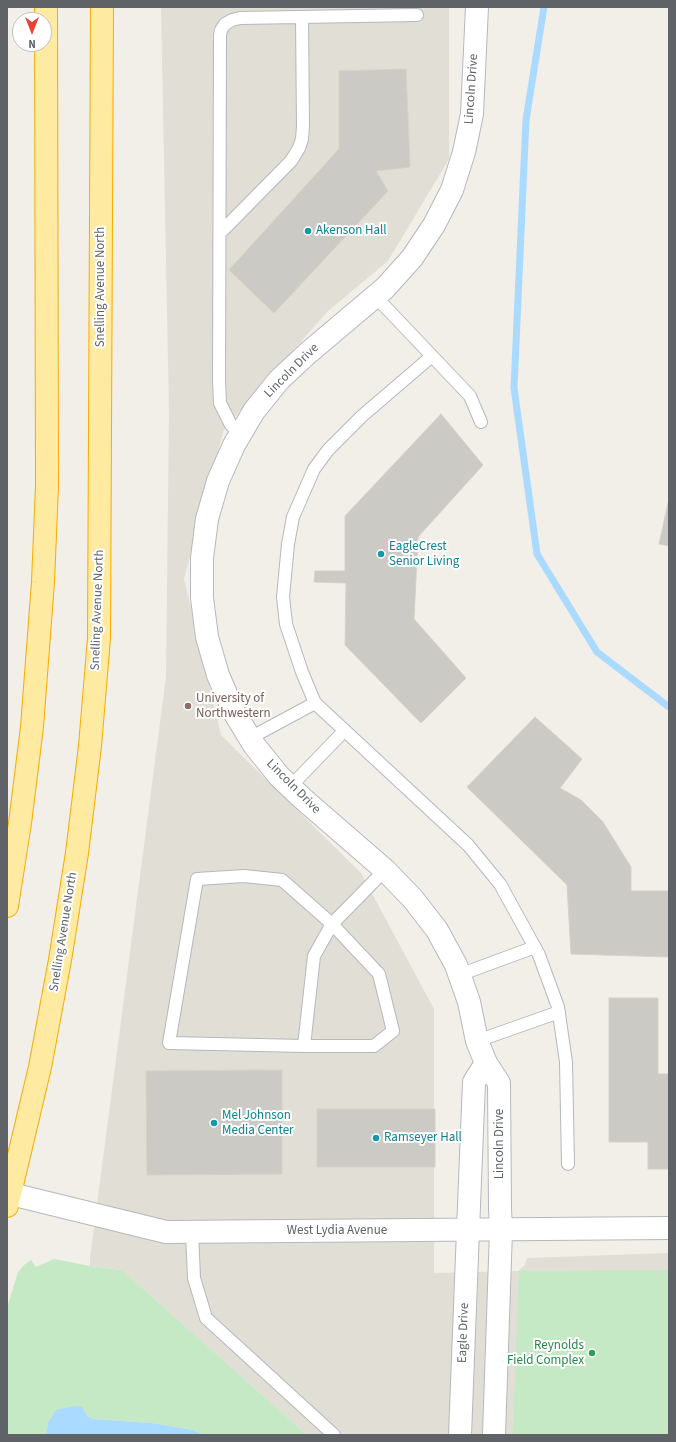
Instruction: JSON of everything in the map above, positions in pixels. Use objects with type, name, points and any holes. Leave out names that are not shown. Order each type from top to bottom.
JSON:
[{"type":"highway","points":[[7,906],[20,823],[32,727],[43,582],[47,486],[46,7]]},
{"type":"highway","name":"Snelling Avenue North","points":[[8,1197],[40,1067],[60,960],[78,846],[90,746],[99,638],[102,7]]},
{"type":"street","name":"Lincoln Drive","points":[[477,7],[472,114],[464,152],[452,190],[434,225],[412,258],[385,288],[308,353],[279,380],[254,411],[234,444],[218,481],[207,519],[202,558],[202,598],[207,637],[218,675],[234,712],[250,738],[279,776],[290,787],[385,870],[413,899],[437,930],[456,965],[469,1002],[477,1041],[486,1063],[499,1083],[501,1230]]},
{"type":"street","points":[[468,1230],[474,1082],[486,1063]]},
{"type":"street","name":"West Lydia Avenue","points":[[8,1197],[166,1232],[669,1228]]},
{"type":"street","name":"Eagle Drive","points":[[460,1435],[468,1230]]},
{"type":"street","points":[[494,1435],[501,1230]]},
{"type":"lane","points":[[240,434],[231,425],[220,403],[221,30],[225,24],[240,18],[302,17],[318,12],[417,15]]},
{"type":"lane","points":[[220,233],[291,161],[299,148],[304,126],[302,17]]},
{"type":"lane","points":[[375,296],[470,396],[482,422]]},
{"type":"lane","points":[[432,356],[362,416],[328,450],[314,470],[294,517],[288,544],[283,597],[286,624],[302,672],[315,703],[468,845],[500,884],[535,947],[559,1012],[566,1062],[568,1164]]},
{"type":"lane","points":[[250,738],[315,703]]},
{"type":"lane","points":[[290,787],[344,731]]},
{"type":"lane","points":[[304,1046],[314,956],[332,924],[385,870]]},
{"type":"lane","points":[[244,876],[282,880],[332,924],[379,974],[393,1031],[374,1046],[304,1046],[169,1043],[197,879],[244,876]]},
{"type":"lane","points":[[459,976],[535,947]]},
{"type":"lane","points":[[477,1041],[559,1012]]},
{"type":"lane","points":[[192,1232],[194,1278],[206,1318],[334,1435]]},
{"type":"shaded area","name":"University of Northwestern","points":[[161,7],[449,7],[449,159],[388,261],[328,311],[224,429],[184,579],[221,735],[361,873],[434,1009],[434,1273],[518,1271],[525,1265],[527,1258],[669,1253],[669,1435],[307,1435],[122,1270],[90,1266],[166,677],[169,412]]},
{"type":"green space","points":[[54,1259],[122,1270],[307,1435],[204,1435],[193,1430],[152,1423],[93,1419],[87,1416],[82,1408],[48,1423],[46,1435],[7,1435],[7,1308],[18,1272],[24,1265],[31,1260],[36,1267]]},
{"type":"green space","name":"Reynolds Field Complex","points":[[669,1270],[669,1435],[513,1435],[519,1271]]},
{"type":"water","points":[[75,1406],[82,1407],[87,1416],[93,1419],[152,1423],[193,1430],[204,1435],[46,1435],[48,1423],[56,1410]]},
{"type":"building","name":"Akenson Hall","points":[[406,69],[410,167],[376,171],[388,191],[274,313],[229,270],[339,149],[339,71]]},
{"type":"building","name":"EagleCrest Senior Living","points":[[441,414],[483,465],[418,537],[414,619],[466,678],[421,723],[345,645],[346,583],[314,582],[315,571],[345,571],[345,516]]},
{"type":"building","points":[[669,499],[669,546],[659,544]]},
{"type":"building","points":[[535,717],[582,759],[560,788],[581,800],[603,822],[631,867],[631,891],[669,891],[669,957],[571,954],[567,885],[467,787]]},
{"type":"building","points":[[609,998],[658,998],[658,1074],[669,1074],[669,1169],[648,1169],[648,1142],[609,1142]]},
{"type":"building","name":"Mel Johnson Media Center","points":[[282,1070],[282,1174],[147,1175],[146,1071]]},
{"type":"building","name":"Ramseyer Hall","points":[[317,1109],[435,1109],[435,1167],[317,1167]]},
{"type":"waterway","points":[[544,7],[526,120],[514,388],[537,554],[597,652],[669,707]]},
{"type":"place","name":"Akenson Hall","points":[[308,231]]},
{"type":"place","name":"EagleCrest Senior Living","points":[[381,554]]},
{"type":"place","name":"University of Northwestern","points":[[188,706]]},
{"type":"place","name":"Mel Johnson Media Center","points":[[214,1123]]},
{"type":"place","name":"Ramseyer Hall","points":[[376,1138]]},
{"type":"place","name":"Reynolds Field Complex","points":[[592,1353]]}]
